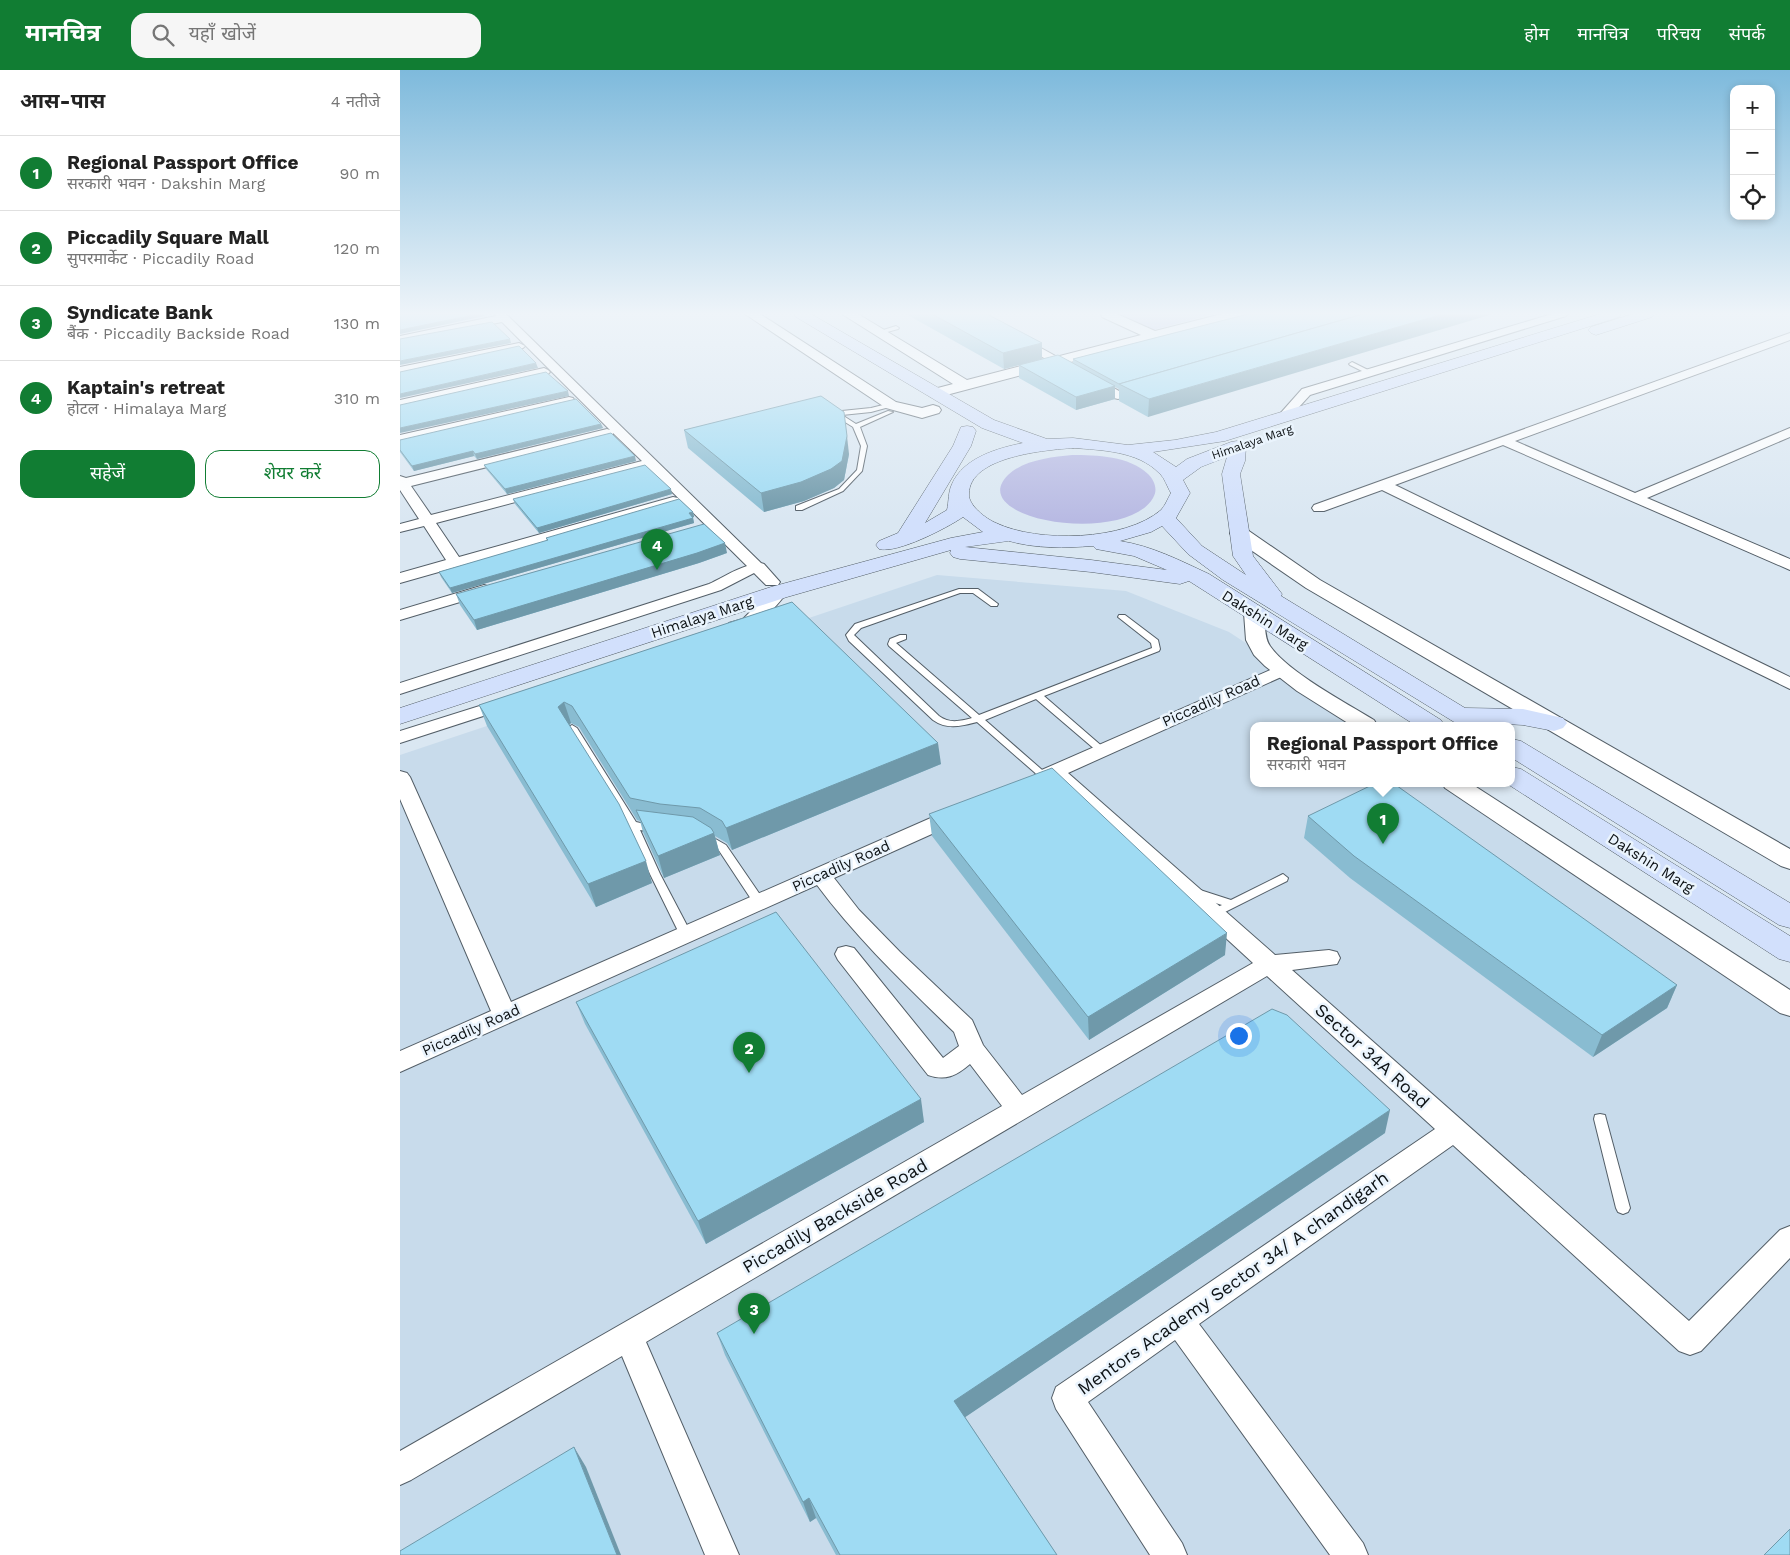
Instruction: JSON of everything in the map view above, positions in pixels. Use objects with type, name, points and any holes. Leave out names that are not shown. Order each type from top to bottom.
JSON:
[{"type":"main road","points":[[892,383],[950,421],[992,458]]},
{"type":"main road","points":[[919,383],[988,424],[1046,444]]},
{"type":"main road","name":"Himalaya Marg","points":[[1125,450],[1165,446],[1219,437],[1390,383]]},
{"type":"main road","name":"Himalaya Marg","points":[[1175,477],[1194,463],[1218,452],[1432,383]]},
{"type":"main road","points":[[950,421],[962,446],[936,486],[912,546],[1162,575],[1206,584]]},
{"type":"main road","points":[[988,424],[1108,435],[1219,437]]},
{"type":"main road","points":[[1046,444],[1091,444],[1125,450],[1147,457],[1164,466],[1175,477],[1181,491],[1177,505],[1165,518],[1144,529],[1117,538],[1086,542],[1042,541],[1009,535],[980,522],[968,515],[959,501],[958,489],[964,477],[976,467],[992,458],[1009,452],[1046,444]]},
{"type":"main road","points":[[1237,446],[1236,461],[1231,474],[1243,556],[1279,605]]},
{"type":"main road","name":"Himalaya Marg","points":[[912,546],[956,513],[959,501]]},
{"type":"main road","name":"Dakshin Marg","points":[[1165,518],[1195,550],[1279,605],[1468,720]]},
{"type":"main road","name":"Himalaya Marg","points":[[400,704],[770,580],[912,546],[1009,535]]},
{"type":"main road","name":"Dakshin Marg","points":[[1086,542],[1138,550],[1164,560],[1254,612],[1427,722]]},
{"type":"main road","name":"Himalaya Marg","points":[[400,716],[770,580]]},
{"type":"main road","points":[[1468,720],[1523,717],[1554,723]]},
{"type":"main road","name":"Dakshin Marg","points":[[1515,749],[1790,917]]},
{"type":"main road","name":"Dakshin Marg","points":[[1515,777],[1790,951]]},
{"type":"street","points":[[400,404],[493,383]]},
{"type":"street","points":[[571,383],[770,580]]},
{"type":"street","points":[[860,383],[896,406],[950,421]]},
{"type":"street","points":[[935,393],[972,383]]},
{"type":"street","points":[[1099,383],[1118,394],[1155,383]]},
{"type":"street","points":[[1284,416],[1306,392],[1335,383]]},
{"type":"street","points":[[1320,508],[1663,383]]},
{"type":"street","points":[[400,439],[574,399]]},
{"type":"street","points":[[1635,498],[1790,432]]},
{"type":"street","points":[[456,563],[401,483],[607,433]]},
{"type":"street","points":[[1504,441],[1788,563]]},
{"type":"street","points":[[400,528],[640,465]]},
{"type":"street","points":[[1384,485],[1790,684]]},
{"type":"street","points":[[400,578],[673,501]]},
{"type":"street","points":[[695,530],[714,524]]},
{"type":"street","points":[[1239,533],[1313,584],[1790,860]]},
{"type":"street","points":[[400,688],[715,587],[735,578],[742,572],[770,580]]},
{"type":"street","points":[[720,632],[749,622],[770,580]]},
{"type":"street","points":[[400,614],[495,587]]},
{"type":"street","points":[[1254,612],[1256,641],[1264,654],[1282,670],[1361,722]]},
{"type":"street","name":"Piccadily Road","points":[[1041,777],[1282,670]]},
{"type":"street","points":[[400,738],[522,697]]},
{"type":"street","name":"Sector 34A Road","points":[[1041,777],[1186,890],[1222,909],[1269,964],[1690,1341],[1790,1239]]},
{"type":"street","points":[[400,778],[505,1015]]},
{"type":"street","points":[[1460,787],[1790,1005]]},
{"type":"street","name":"Piccadily Road","points":[[400,1062],[972,808]]},
{"type":"street","points":[[821,875],[851,915],[865,930],[964,1027],[972,1049],[1019,1109]]},
{"type":"street","points":[[846,954],[937,1068],[948,1068],[972,1049]]},
{"type":"street","points":[[1269,964],[1329,958]]},
{"type":"street","name":"Piccadily Backside Road","points":[[400,1469],[1269,964]]},
{"type":"street","name":"Mentors Academy Sector 34/ A chandigarh","points":[[1170,1555],[1067,1398],[1454,1130]]},
{"type":"street","points":[[1179,1321],[1352,1555]]},
{"type":"street","points":[[628,1336],[722,1555]]},
{"type":"lane","points":[[836,414],[896,406]]},
{"type":"lane","points":[[856,426],[896,406]]},
{"type":"lane","points":[[799,508],[841,490],[860,470],[864,446],[856,426],[828,411]]},
{"type":"lane","points":[[994,604],[975,591],[959,591],[858,626],[850,635],[852,639],[943,724],[954,725],[978,719],[1156,649],[1155,642],[1122,617]]},
{"type":"lane","points":[[902,637],[892,644],[1041,777]]},
{"type":"lane","points":[[1038,696],[1101,750]]},
{"type":"lane","points":[[572,728],[633,825],[686,935]]},
{"type":"lane","points":[[633,825],[666,831]]},
{"type":"lane","points":[[693,834],[702,834],[722,847],[759,902]]},
{"type":"lane","points":[[1222,909],[1283,878]]},
{"type":"lane","points":[[1600,1119],[1623,1208]]},
{"type":"shaded area","points":[[1072,455],[1092,455],[1132,463],[1148,474],[1154,483],[1155,492],[1153,498],[1137,513],[1112,521],[1083,524],[1053,521],[1027,515],[1008,504],[1000,491],[1008,475],[1014,470],[1038,460]]},
{"type":"shaded area","points":[[937,575],[1126,591],[1229,632],[1366,722],[1250,722],[1250,787],[1465,787],[1790,1000],[1790,1555],[400,1555],[400,755]]},
{"type":"building","points":[[400,383],[447,383],[400,394]]},
{"type":"building","points":[[496,383],[559,383],[568,391],[400,428],[400,405]]},
{"type":"building","points":[[1052,383],[1110,383],[1115,386],[1076,397]]},
{"type":"building","points":[[1121,383],[1203,383],[1149,399],[1119,384]]},
{"type":"building","points":[[821,396],[844,412],[847,436],[842,461],[831,469],[801,482],[761,493],[684,430]]},
{"type":"building","points":[[576,399],[601,424],[475,454],[473,451],[412,466],[400,450],[400,440]]},
{"type":"building","points":[[611,433],[635,456],[505,489],[484,465]]},
{"type":"building","points":[[645,465],[671,489],[537,528],[513,499]]},
{"type":"building","points":[[679,499],[693,512],[689,513],[693,518],[450,588],[439,572],[548,540],[546,538]]},
{"type":"building","points":[[704,524],[725,543],[474,620],[456,594]]},
{"type":"building","points":[[792,602],[938,743],[726,828],[722,821],[700,808],[660,804],[630,798],[572,706],[564,702],[558,707],[619,804],[646,861],[588,884],[479,705]]},
{"type":"building","points":[[1052,768],[1227,933],[1088,1017],[929,814]]},
{"type":"building","points":[[1368,787],[1399,787],[1677,985],[1602,1035],[1354,856],[1308,816]]},
{"type":"building","points":[[636,810],[693,817],[711,828],[714,833],[658,856]]},
{"type":"building","points":[[776,912],[921,1099],[698,1221],[576,1002]]},
{"type":"building","points":[[1272,1009],[1287,1015],[1390,1110],[954,1401],[1057,1555],[840,1555],[809,1498],[803,1502],[717,1333]]},
{"type":"building","points":[[574,1447],[617,1555],[400,1555],[400,1551]]},
{"type":"building","points":[[1790,1529],[1790,1555],[1764,1555]]},
{"type":"place","name":"Kaptain's retreat","points":[[657,570]]},
{"type":"place","name":"Regional Passport Office","points":[[1383,844]]},
{"type":"place","name":"Piccadily Square Mall","points":[[749,1073]]},
{"type":"place","name":"Syndicate Bank","points":[[754,1334]]}]
